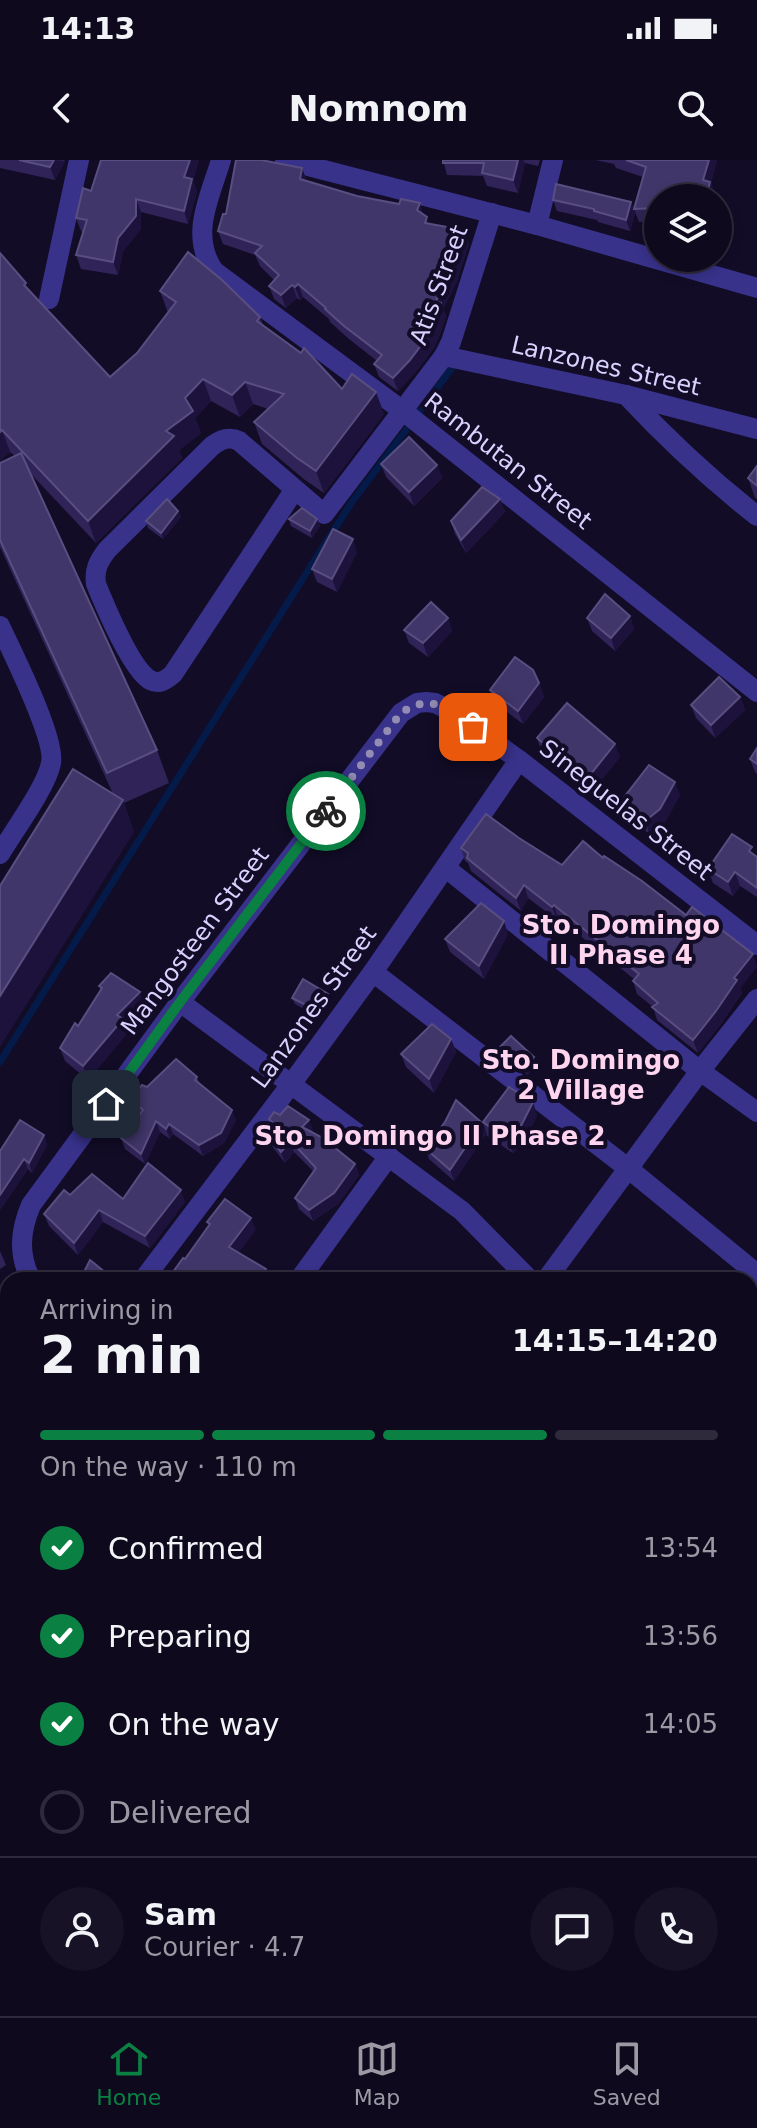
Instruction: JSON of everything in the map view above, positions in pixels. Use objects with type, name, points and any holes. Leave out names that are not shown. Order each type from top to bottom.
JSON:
[{"type":"street","points":[[49,299],[79,160]]},
{"type":"street","name":"Rambutan Street","points":[[221,160],[201,234],[209,263],[222,279],[403,411],[757,692]]},
{"type":"street","points":[[285,160],[756,285]]},
{"type":"street","points":[[537,225],[553,160]]},
{"type":"street","name":"Atis Street","points":[[295,489],[324,514],[444,356],[492,213]]},
{"type":"street","name":"Lanzones Street","points":[[444,356],[626,395],[757,429]]},
{"type":"street","points":[[626,395],[670,441],[722,489],[757,516]]},
{"type":"street","points":[[225,438],[239,441],[295,489],[173,674],[159,683],[151,680],[141,672],[129,654],[96,584],[98,562],[107,550],[212,446],[225,438]]},
{"type":"street","points":[[0,626],[49,738],[52,759],[43,783],[0,854]]},
{"type":"street","name":"Sineguelas Street","points":[[417,703],[435,703],[451,711],[757,945]]},
{"type":"street","name":"Mangosteen Street","points":[[27,1272],[21,1236],[31,1205],[180,1002],[401,713],[417,703]]},
{"type":"street","name":"Lanzones Street","points":[[149,1272],[373,972],[519,760]]},
{"type":"street","points":[[446,868],[700,1071],[757,1112]]},
{"type":"street","points":[[373,972],[629,1169],[755,1272]]},
{"type":"street","points":[[552,1272],[757,999]]},
{"type":"street","points":[[180,1002],[462,1211],[522,1272]]},
{"type":"street","points":[[305,1272],[389,1156]]},
{"type":"building","points":[[19,160],[54,160],[50,167]]},
{"type":"building","points":[[101,160],[190,160],[184,177],[192,179],[184,211],[136,199],[136,216],[118,238],[113,262],[76,255],[87,220],[76,218],[83,188],[91,191]]},
{"type":"building","points":[[236,160],[261,160],[302,168],[300,179],[357,196],[399,204],[401,199],[420,203],[417,210],[427,217],[425,223],[464,230],[452,268],[436,301],[441,303],[434,324],[410,360],[393,378],[374,364],[382,355],[298,284],[295,287],[292,285],[281,295],[269,286],[279,275],[255,253],[262,246],[218,231],[223,214],[226,214]]},
{"type":"building","points":[[443,160],[518,160],[513,180],[482,173],[484,163],[443,163]]},
{"type":"building","points":[[626,160],[709,160],[703,180],[710,184],[644,184],[644,209],[634,209],[646,167]]},
{"type":"building","points":[[556,184],[631,202],[626,220],[553,200]]},
{"type":"building","points":[[188,252],[260,317],[257,321],[301,353],[304,348],[342,389],[352,374],[376,392],[316,471],[254,422],[284,394],[245,382],[232,395],[203,379],[185,398],[193,411],[166,431],[174,436],[88,521],[2,430],[0,432],[0,253],[26,283],[24,285],[110,377],[137,353],[176,302],[160,291]]},
{"type":"building","points":[[409,437],[437,465],[409,492],[381,464]]},
{"type":"building","points":[[21,453],[157,750],[107,773],[0,540],[0,463]]},
{"type":"building","points":[[757,466],[757,486],[748,478]]},
{"type":"building","points":[[482,487],[500,499],[461,540],[451,521]]},
{"type":"building","points":[[167,499],[178,511],[161,533],[146,521]]},
{"type":"building","points":[[302,508],[317,519],[310,531],[289,519]]},
{"type":"building","points":[[333,529],[353,539],[332,579],[312,569]]},
{"type":"building","points":[[605,594],[630,616],[611,638],[587,618]]},
{"type":"building","points":[[431,602],[448,618],[423,643],[404,630]]},
{"type":"building","points":[[515,657],[533,670],[539,683],[518,711],[490,690]]},
{"type":"building","points":[[719,677],[740,697],[711,725],[691,705]]},
{"type":"building","points":[[567,703],[615,744],[586,780],[537,738]]},
{"type":"building","points":[[757,748],[757,764],[750,759]]},
{"type":"building","points":[[649,765],[675,782],[660,809],[645,821],[618,805]]},
{"type":"building","points":[[73,769],[123,800],[0,996],[0,886]]},
{"type":"building","points":[[486,814],[562,865],[583,841],[686,915],[692,907],[753,954],[693,1040],[652,1007],[658,1003],[633,981],[639,974],[554,905],[552,907],[524,885],[516,898],[467,858],[468,853],[461,848]]},
{"type":"building","points":[[732,834],[752,847],[749,851],[757,857],[757,888],[735,872],[728,882],[708,869]]},
{"type":"building","points":[[481,903],[504,921],[479,966],[445,939]]},
{"type":"building","points":[[111,973],[140,992],[117,1015],[123,1019],[83,1066],[60,1048],[102,988],[99,986]]},
{"type":"building","points":[[303,979],[328,994],[312,1008],[292,998]]},
{"type":"building","points":[[432,1024],[451,1039],[429,1079],[401,1054]]},
{"type":"building","points":[[511,1036],[534,1057],[525,1068],[499,1048]]},
{"type":"building","points":[[176,1059],[197,1077],[195,1080],[232,1110],[221,1133],[199,1145],[169,1124],[166,1129],[156,1121],[141,1154],[121,1138],[143,1110],[130,1100],[142,1085],[147,1087]]},
{"type":"building","points":[[509,1087],[533,1102],[520,1128],[508,1140],[483,1122]]},
{"type":"building","points":[[456,1100],[482,1123],[450,1170],[425,1148],[445,1122]]},
{"type":"building","points":[[288,1106],[309,1120],[302,1127],[323,1138],[355,1164],[334,1193],[309,1210],[295,1198],[316,1168],[291,1141],[281,1152],[265,1131],[273,1123],[269,1119],[274,1112],[280,1115]]},
{"type":"building","points":[[20,1120],[44,1135],[29,1163],[24,1159],[0,1195],[0,1151]]},
{"type":"building","points":[[148,1163],[181,1190],[145,1236],[99,1210],[74,1243],[44,1214],[64,1190],[70,1195],[92,1174],[123,1199]]},
{"type":"building","points":[[225,1199],[251,1218],[229,1247],[266,1269],[263,1272],[173,1272],[210,1224],[207,1222]]},
{"type":"building","points":[[90,1260],[105,1272],[84,1272]]},
{"type":"waterway","points":[[420,411],[452,368]]},
{"type":"waterway","points":[[0,1062],[312,564],[352,502],[406,430]]},
{"type":"way so far","points":[[326,811],[401,713],[409,707],[417,703],[435,703],[473,727]]},
{"type":"district","name":"Sto. Domingo II Phase 4","points":[[621,940]]},
{"type":"district","name":"Sto. Domingo 2 Village","points":[[581,1075]]},
{"type":"district","name":"Sto. Domingo II Phase 2","points":[[430,1136]]},
{"type":"route","points":[[106,1104],[326,811]]}]
